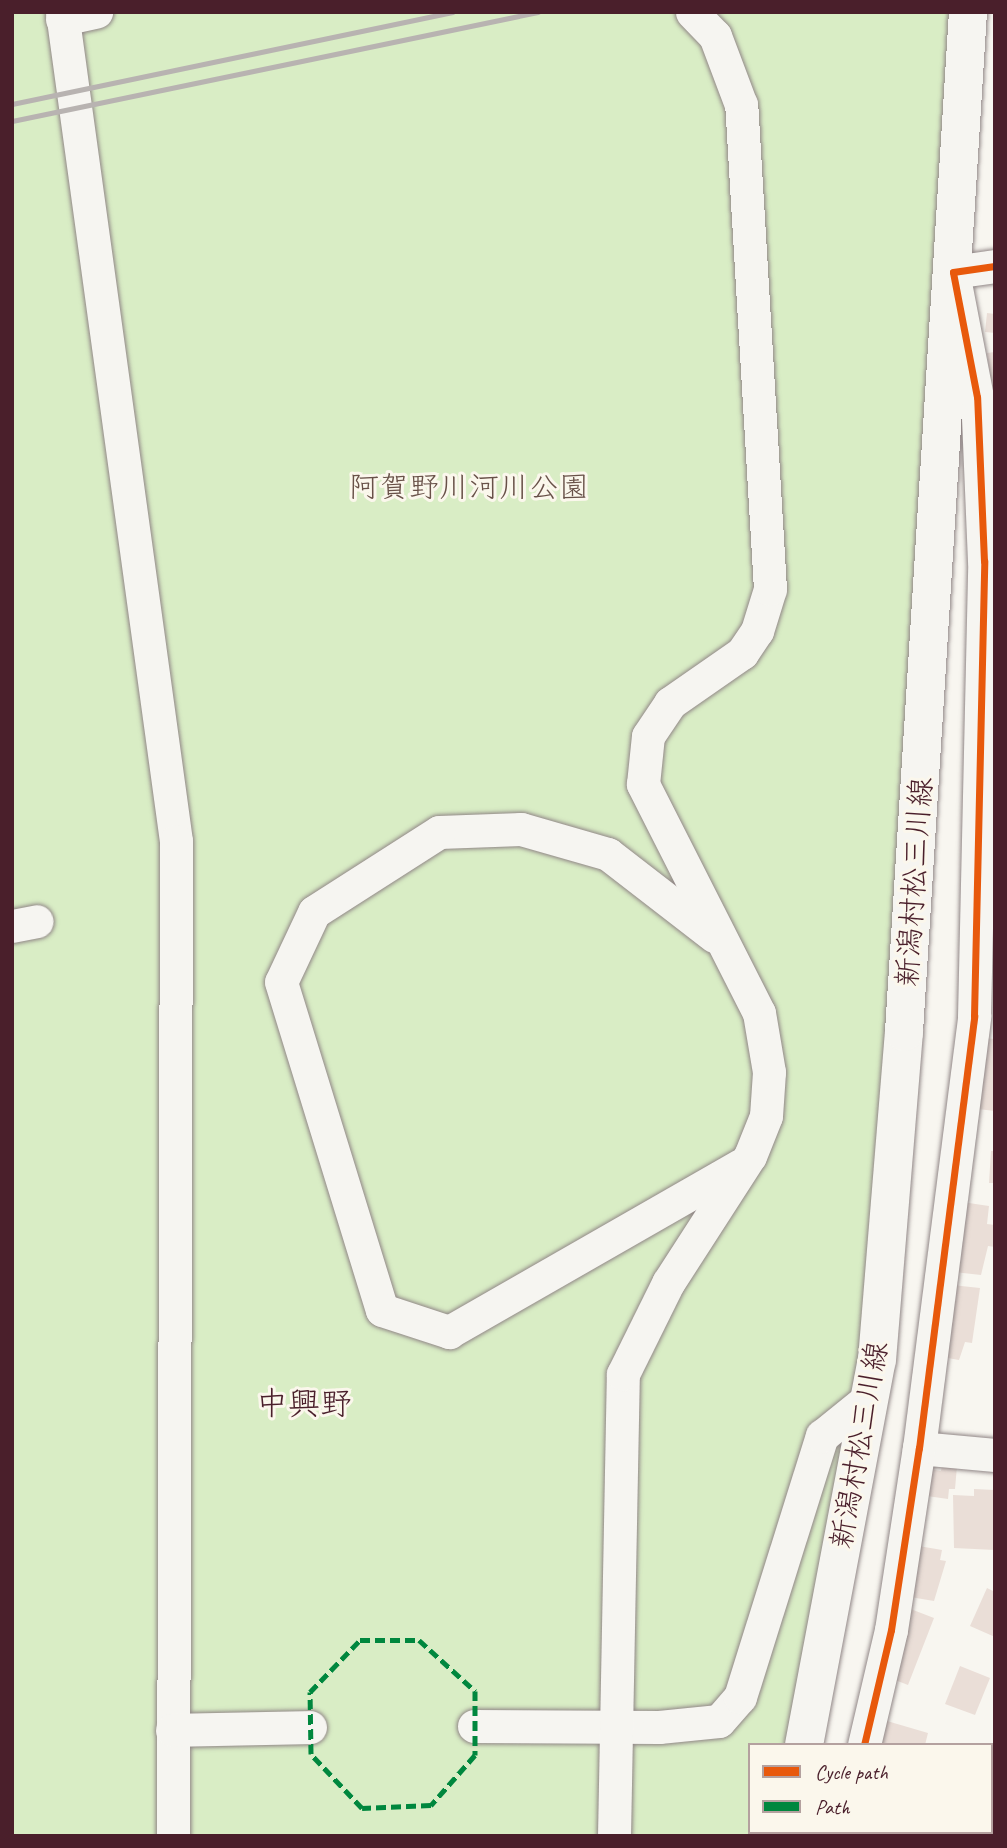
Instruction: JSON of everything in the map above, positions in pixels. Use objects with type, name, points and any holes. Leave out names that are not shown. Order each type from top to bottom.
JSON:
[{"type":"main road","name":"新潟村松三川線","points":[[804,1743],[877,1360],[904,1032],[968,12]]},
{"type":"street","points":[[96,12],[62,16],[176,841],[173,1836]]},
{"type":"street","points":[[614,1836],[623,1374],[661,1295],[750,1156],[766,1116],[769,1072],[760,1013],[731,951],[643,784],[648,736],[670,703],[742,653],[757,631],[770,589],[741,105],[715,36],[692,12]]},
{"type":"street","points":[[864,1743],[891,1630],[984,1018],[989,722],[986,409],[953,272],[995,265]]},
{"type":"street","points":[[731,951],[692,915],[608,855],[521,829],[439,832],[314,912],[281,982],[382,1310],[449,1332],[728,1177],[750,1156]]},
{"type":"street","points":[[474,1726],[701,1726],[719,1721],[740,1697],[822,1436],[869,1398]]},
{"type":"street","points":[[919,1448],[995,1455]]},
{"type":"street","points":[[172,1730],[310,1727]]},
{"type":"green space","name":"阿賀野川河川公園","points":[[12,12],[955,12],[902,876],[859,1370],[792,1743],[748,1743],[748,1834],[775,1836],[12,1836]]},
{"type":"building","points":[[987,313],[995,314],[995,333],[985,332]]},
{"type":"building","points":[[995,352],[995,397],[993,397],[987,353]]},
{"type":"building","points":[[982,1038],[995,1039],[995,1111],[978,1109]]},
{"type":"building","points":[[991,1151],[995,1151],[995,1183],[989,1183]]},
{"type":"building","points":[[962,1202],[989,1206],[987,1224],[995,1225],[995,1247],[988,1246],[981,1275],[954,1272]]},
{"type":"building","points":[[952,1285],[980,1288],[972,1343],[965,1342],[959,1360],[942,1357]]},
{"type":"building","points":[[942,1465],[957,1466],[955,1489],[949,1489],[948,1499],[927,1496],[930,1469],[941,1471]]},
{"type":"building","points":[[974,1489],[995,1490],[995,1550],[954,1548],[953,1495],[974,1496]]},
{"type":"building","points":[[913,1545],[942,1550],[940,1560],[946,1561],[934,1601],[904,1596]]},
{"type":"building","points":[[987,1588],[995,1592],[995,1637],[970,1626]]},
{"type":"building","points":[[908,1608],[934,1618],[908,1685],[890,1678],[907,1635],[899,1632]]},
{"type":"building","points":[[960,1666],[990,1678],[975,1715],[945,1704]]},
{"type":"building","points":[[887,1721],[928,1733],[926,1743],[881,1743]]},
{"type":"railway","points":[[12,104],[453,12]]},
{"type":"railway","points":[[12,121],[538,12]]},
{"type":"marked path","points":[[360,1640],[419,1640],[475,1691],[475,1755],[431,1805],[362,1808],[311,1754],[310,1692],[360,1640]]},
{"type":"cycle path","points":[[864,1743],[891,1630],[919,1448],[974,1016],[984,561],[977,397],[953,272],[995,266]]},
{"type":"district","name":"中興野","points":[[304,1404]]}]
